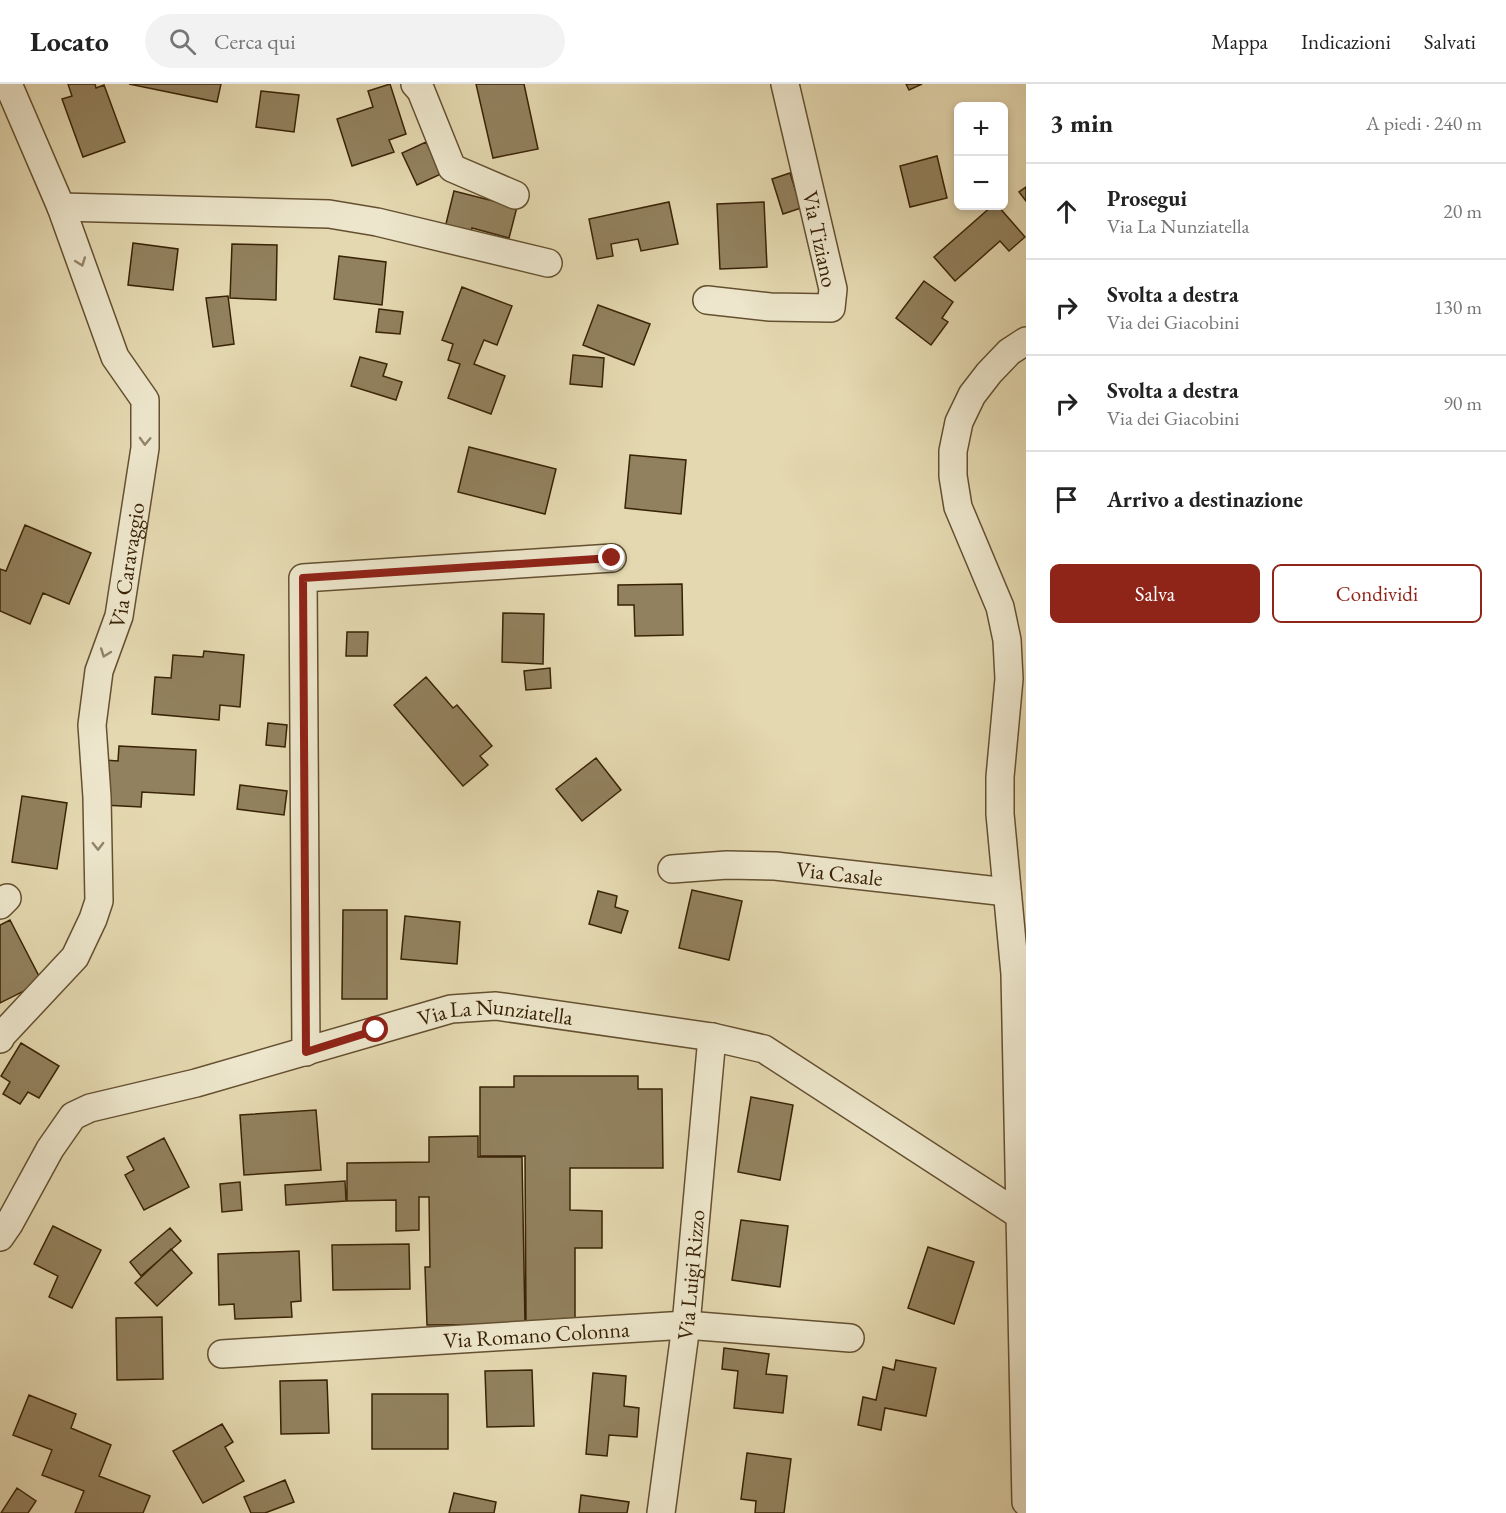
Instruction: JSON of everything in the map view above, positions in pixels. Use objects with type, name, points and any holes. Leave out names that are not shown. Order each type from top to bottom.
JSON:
[{"type":"street","name":"Via Caravaggio","points":[[0,1039],[75,957],[99,901],[97,797],[92,725],[99,672],[119,616],[145,448],[145,400],[115,357],[61,207],[8,84]]},
{"type":"street","points":[[415,84],[421,91],[452,168],[515,195]]},
{"type":"street","name":"Via Tiziano","points":[[708,300],[770,307],[831,308],[833,289],[785,84]]},
{"type":"street","points":[[61,207],[329,214],[377,222],[548,263]]},
{"type":"street","points":[[1026,341],[1009,352],[988,372],[972,395],[959,422],[953,451],[953,476],[958,507],[1000,607],[1007,640],[1009,679],[1000,777],[1000,804],[1015,974],[1026,1502]]},
{"type":"street","points":[[306,1052],[303,578],[612,558]]},
{"type":"street","name":"Via Casale","points":[[672,869],[727,865],[775,866],[1007,892]]},
{"type":"street","name":"Via La Nunziatella","points":[[0,1237],[50,1149],[73,1116],[90,1108],[196,1083],[451,1009],[496,1006],[712,1037],[764,1049],[1021,1216]]},
{"type":"street","name":"Via Luigi Rizzo","points":[[661,1513],[686,1325],[712,1037]]},
{"type":"street","name":"Via Romano Colonna","points":[[222,1354],[686,1325],[850,1338]]},
{"type":"building","points":[[68,84],[95,84],[96,88],[104,85],[125,142],[83,157],[62,99],[72,96]]},
{"type":"building","points":[[129,84],[221,84],[217,102]]},
{"type":"building","points":[[390,84],[406,134],[389,140],[394,152],[352,166],[337,119],[373,107],[368,91]]},
{"type":"building","points":[[476,84],[524,84],[538,149],[493,158]]},
{"type":"building","points":[[906,84],[922,84],[909,90]]},
{"type":"building","points":[[261,91],[299,95],[294,132],[256,127]]},
{"type":"building","points":[[426,142],[441,174],[417,185],[402,153]]},
{"type":"building","points":[[937,156],[947,198],[910,207],[900,166]]},
{"type":"building","points":[[790,173],[801,208],[783,214],[772,179]]},
{"type":"building","points":[[1026,187],[1026,201],[1019,192]]},
{"type":"building","points":[[454,191],[517,207],[509,238],[472,228],[469,238],[444,232]]},
{"type":"building","points":[[669,202],[678,244],[641,251],[638,239],[611,244],[613,256],[597,259],[589,219]]},
{"type":"building","points":[[764,202],[767,267],[720,269],[717,204]]},
{"type":"building","points":[[987,210],[1001,210],[1025,237],[1009,251],[1000,241],[955,281],[934,257]]},
{"type":"building","points":[[133,243],[178,249],[173,290],[128,285]]},
{"type":"building","points":[[232,244],[277,245],[276,300],[230,298]]},
{"type":"building","points":[[339,256],[386,262],[382,305],[334,299]]},
{"type":"building","points":[[924,281],[953,302],[942,318],[948,322],[931,345],[896,318]]},
{"type":"building","points":[[462,287],[512,306],[497,345],[484,340],[474,364],[505,376],[491,414],[448,398],[460,364],[448,360],[453,344],[442,340]]},
{"type":"building","points":[[228,296],[234,344],[213,347],[206,298]]},
{"type":"building","points":[[598,305],[650,324],[634,365],[583,345]]},
{"type":"building","points":[[379,309],[403,312],[400,334],[376,332]]},
{"type":"building","points":[[573,355],[604,358],[602,387],[570,384]]},
{"type":"building","points":[[360,357],[387,364],[383,376],[402,382],[396,400],[351,386]]},
{"type":"building","points":[[469,447],[556,469],[545,514],[458,492]]},
{"type":"building","points":[[630,455],[686,460],[681,514],[625,508]]},
{"type":"building","points":[[25,525],[91,553],[69,604],[43,593],[30,624],[0,611],[0,569],[6,571]]},
{"type":"building","points":[[682,584],[683,635],[635,636],[634,605],[618,605],[618,585]]},
{"type":"building","points":[[503,613],[544,614],[543,664],[502,662]]},
{"type":"building","points":[[347,632],[368,632],[367,656],[346,656]]},
{"type":"building","points":[[204,651],[244,655],[240,707],[220,705],[219,720],[152,714],[155,677],[171,678],[173,655],[203,657]]},
{"type":"building","points":[[550,668],[551,688],[526,690],[524,671]]},
{"type":"building","points":[[426,677],[453,708],[457,705],[492,746],[480,756],[488,765],[463,786],[394,705]]},
{"type":"building","points":[[268,723],[287,725],[285,747],[266,745]]},
{"type":"building","points":[[119,746],[196,750],[194,795],[142,792],[141,807],[103,805],[105,760],[118,761]]},
{"type":"building","points":[[596,758],[621,790],[582,821],[556,789]]},
{"type":"building","points":[[240,785],[287,791],[284,815],[237,809]]},
{"type":"building","points":[[22,796],[67,803],[57,869],[12,862]]},
{"type":"building","points":[[692,890],[742,901],[729,960],[679,948]]},
{"type":"building","points":[[598,891],[617,896],[615,907],[628,911],[621,933],[589,924]]},
{"type":"building","points":[[343,910],[387,910],[387,999],[342,999]]},
{"type":"building","points":[[405,916],[460,922],[457,964],[401,959]]},
{"type":"building","points":[[10,920],[42,982],[0,1003],[0,925]]},
{"type":"building","points":[[21,1043],[59,1066],[39,1098],[28,1092],[20,1104],[3,1094],[10,1082],[1,1076]]},
{"type":"building","points":[[514,1076],[638,1076],[638,1089],[662,1089],[663,1168],[570,1168],[570,1210],[602,1211],[602,1248],[575,1248],[575,1322],[526,1322],[525,1156],[480,1156],[480,1087],[514,1087]]},
{"type":"building","points":[[751,1097],[793,1105],[780,1180],[738,1172]]},
{"type":"building","points":[[316,1110],[321,1170],[244,1175],[240,1115]]},
{"type":"building","points":[[478,1136],[478,1157],[522,1157],[525,1324],[427,1325],[425,1267],[430,1267],[429,1197],[419,1197],[419,1230],[396,1231],[396,1200],[347,1201],[347,1163],[429,1162],[429,1137]]},
{"type":"building","points":[[164,1138],[189,1187],[144,1210],[125,1175],[134,1170],[127,1157]]},
{"type":"building","points":[[345,1181],[346,1201],[286,1205],[285,1185]]},
{"type":"building","points":[[240,1182],[242,1210],[222,1212],[220,1184]]},
{"type":"building","points":[[741,1220],[788,1226],[780,1287],[732,1280]]},
{"type":"building","points":[[53,1226],[101,1250],[72,1308],[49,1297],[58,1276],[34,1264]]},
{"type":"building","points":[[170,1228],[181,1241],[141,1276],[130,1262]]},
{"type":"building","points":[[409,1244],[410,1289],[333,1290],[332,1245]]},
{"type":"building","points":[[928,1247],[974,1262],[954,1324],[908,1308]]},
{"type":"building","points":[[171,1249],[192,1273],[157,1306],[135,1283]]},
{"type":"building","points":[[299,1251],[301,1301],[291,1302],[292,1317],[235,1319],[234,1304],[219,1305],[218,1254]]},
{"type":"building","points":[[162,1317],[163,1379],[117,1380],[116,1318]]},
{"type":"building","points":[[724,1348],[769,1354],[766,1374],[787,1376],[783,1413],[734,1408],[738,1371],[722,1369]]},
{"type":"building","points":[[896,1360],[936,1368],[926,1416],[885,1408],[881,1430],[858,1425],[863,1397],[876,1400],[883,1367],[894,1370]]},
{"type":"building","points":[[532,1370],[534,1426],[487,1427],[485,1371]]},
{"type":"building","points":[[593,1373],[626,1376],[624,1406],[639,1408],[637,1437],[609,1435],[607,1456],[586,1454]]},
{"type":"building","points":[[327,1380],[329,1433],[281,1434],[280,1381]]},
{"type":"building","points":[[372,1394],[448,1394],[448,1449],[372,1449]]},
{"type":"building","points":[[29,1395],[76,1414],[71,1428],[111,1445],[99,1476],[150,1496],[143,1513],[75,1513],[84,1491],[42,1475],[52,1450],[13,1435]]},
{"type":"building","points":[[222,1424],[233,1442],[225,1447],[244,1481],[203,1503],[173,1451]]},
{"type":"building","points":[[747,1453],[791,1459],[784,1513],[755,1513],[756,1501],[741,1499]]},
{"type":"building","points":[[285,1480],[294,1502],[265,1513],[251,1513],[244,1497]]},
{"type":"building","points":[[17,1488],[36,1501],[28,1513],[1,1513]]},
{"type":"building","points":[[454,1493],[496,1502],[494,1513],[449,1513]]},
{"type":"building","points":[[581,1495],[629,1502],[627,1513],[579,1513]]},
{"type":"route","points":[[376,1030],[306,1052],[303,578],[612,558]]}]
